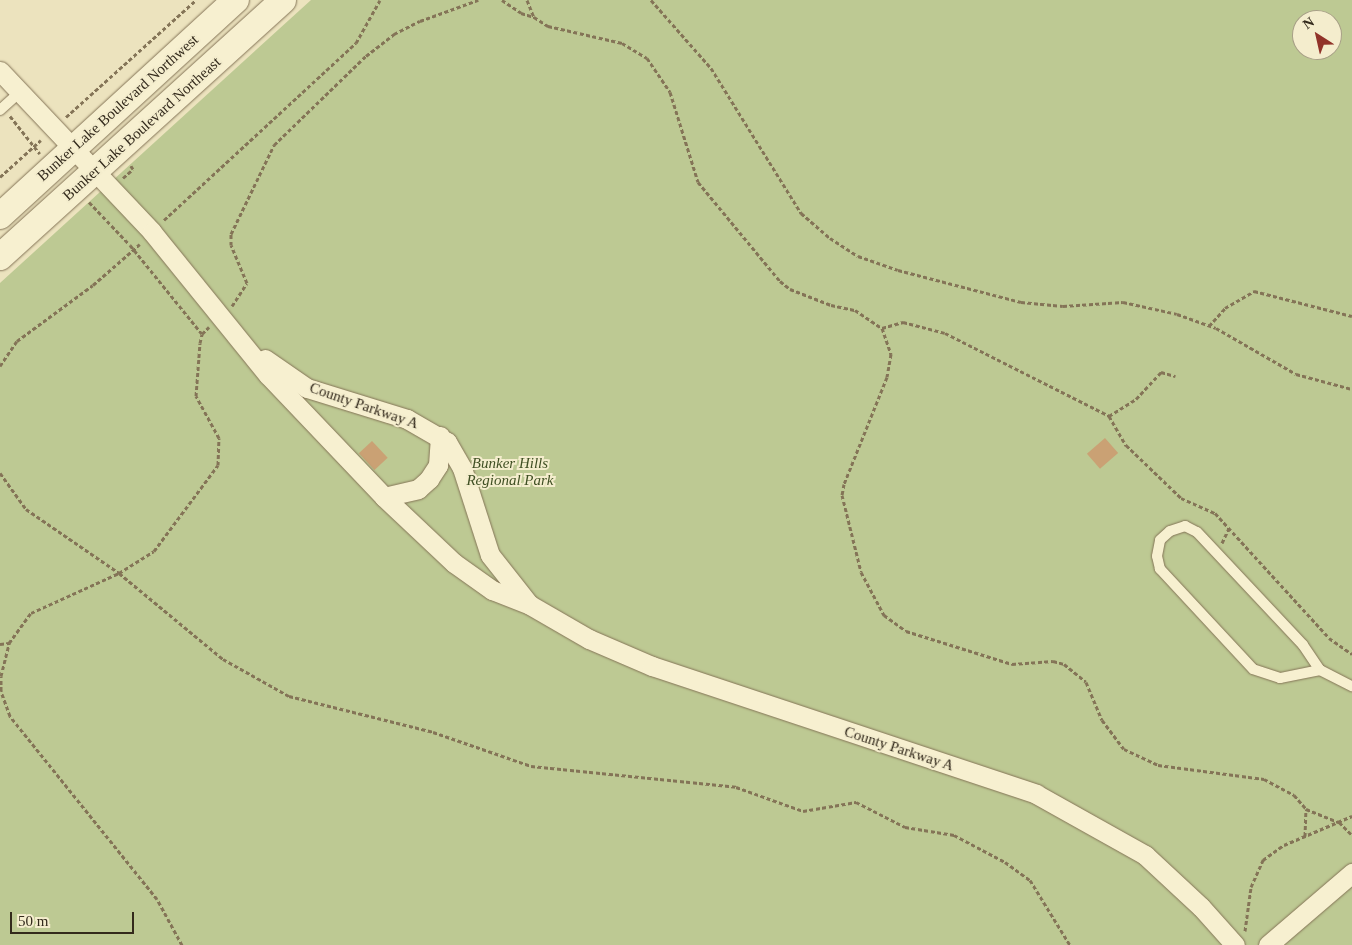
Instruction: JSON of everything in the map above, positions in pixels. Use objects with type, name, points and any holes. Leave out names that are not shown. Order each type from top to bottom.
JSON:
[{"type":"main road","name":"Bunker Lake Boulevard Northwest","points":[[0,216],[236,0]]},
{"type":"main road","name":"Bunker Lake Boulevard Northeast","points":[[0,257],[283,0]]},
{"type":"street","name":"County Parkway A","points":[[0,71],[152,232],[251,350],[268,375],[384,498],[454,563],[492,590],[530,605],[589,639],[652,666],[1036,794],[1145,855],[1201,907],[1240,938]]},
{"type":"street","name":"County Parkway A","points":[[251,350],[307,388],[407,420],[440,436],[454,452],[462,468],[490,556],[530,605]]},
{"type":"street","points":[[384,498],[418,489],[429,479],[438,465],[440,436]]},
{"type":"street","points":[[1268,945],[1352,873]]},
{"type":"lane","points":[[2,108],[19,93]]},
{"type":"lane","points":[[1320,670],[1280,678],[1252,669],[1160,569],[1157,556],[1160,540],[1170,531],[1186,526],[1197,532],[1303,644],[1320,670],[1352,686]]},
{"type":"path","points":[[72,111],[196,0]]},
{"type":"path","points":[[0,366],[17,341],[93,285],[134,250],[356,43],[380,0]]},
{"type":"path","points":[[232,306],[247,283],[231,245],[231,234],[274,145],[366,56],[394,34],[420,21],[478,0]]},
{"type":"path","points":[[502,0],[521,13],[534,17],[548,26],[565,32],[622,43],[647,58],[670,92],[698,182],[771,272],[790,289],[855,310],[882,328],[890,354],[887,377],[844,484],[842,494],[861,572],[884,615],[906,631],[1001,660],[1064,664],[1086,682],[1102,720],[1124,749],[1158,765],[1264,779],[1294,795],[1306,809],[1339,822],[1352,835]]},
{"type":"path","points":[[527,0],[534,17]]},
{"type":"path","points":[[650,0],[712,68],[800,213],[830,238],[858,256],[898,270],[1021,302],[1063,306],[1123,302],[1178,314],[1209,326],[1296,374],[1352,389]]},
{"type":"path","points":[[0,178],[33,147],[2,108]]},
{"type":"path","points":[[91,204],[134,250],[202,334]]},
{"type":"path","points":[[1209,326],[1225,308],[1254,291],[1352,316]]},
{"type":"path","points":[[882,328],[903,322],[945,333],[1109,416],[1126,445],[1181,498],[1215,513],[1329,638],[1352,654]]},
{"type":"path","points":[[182,945],[156,900],[10,716],[1,691],[3,658],[9,643],[31,613],[119,573],[154,551],[218,465],[219,438],[196,396],[202,334],[214,323]]},
{"type":"path","points":[[1109,416],[1136,399],[1161,372],[1175,376]]},
{"type":"path","points":[[0,473],[26,509],[119,573],[223,659],[289,696],[433,732],[531,766],[736,787],[803,811],[856,802],[905,827],[954,835],[1005,862],[1030,880],[1070,945]]},
{"type":"path","points":[[0,644],[9,643]]},
{"type":"path","points":[[1305,836],[1306,809]]},
{"type":"path","points":[[1240,938],[1251,888],[1260,865],[1273,851],[1352,816]]},
{"type":"green space","name":"Bunker Hills Regional Park","points":[[311,0],[1352,0],[1352,945],[0,945],[0,283]]},
{"type":"building","points":[[1105,438],[1118,453],[1100,469],[1087,454]]},
{"type":"building","points":[[372,441],[388,458],[375,470],[359,453]]}]
